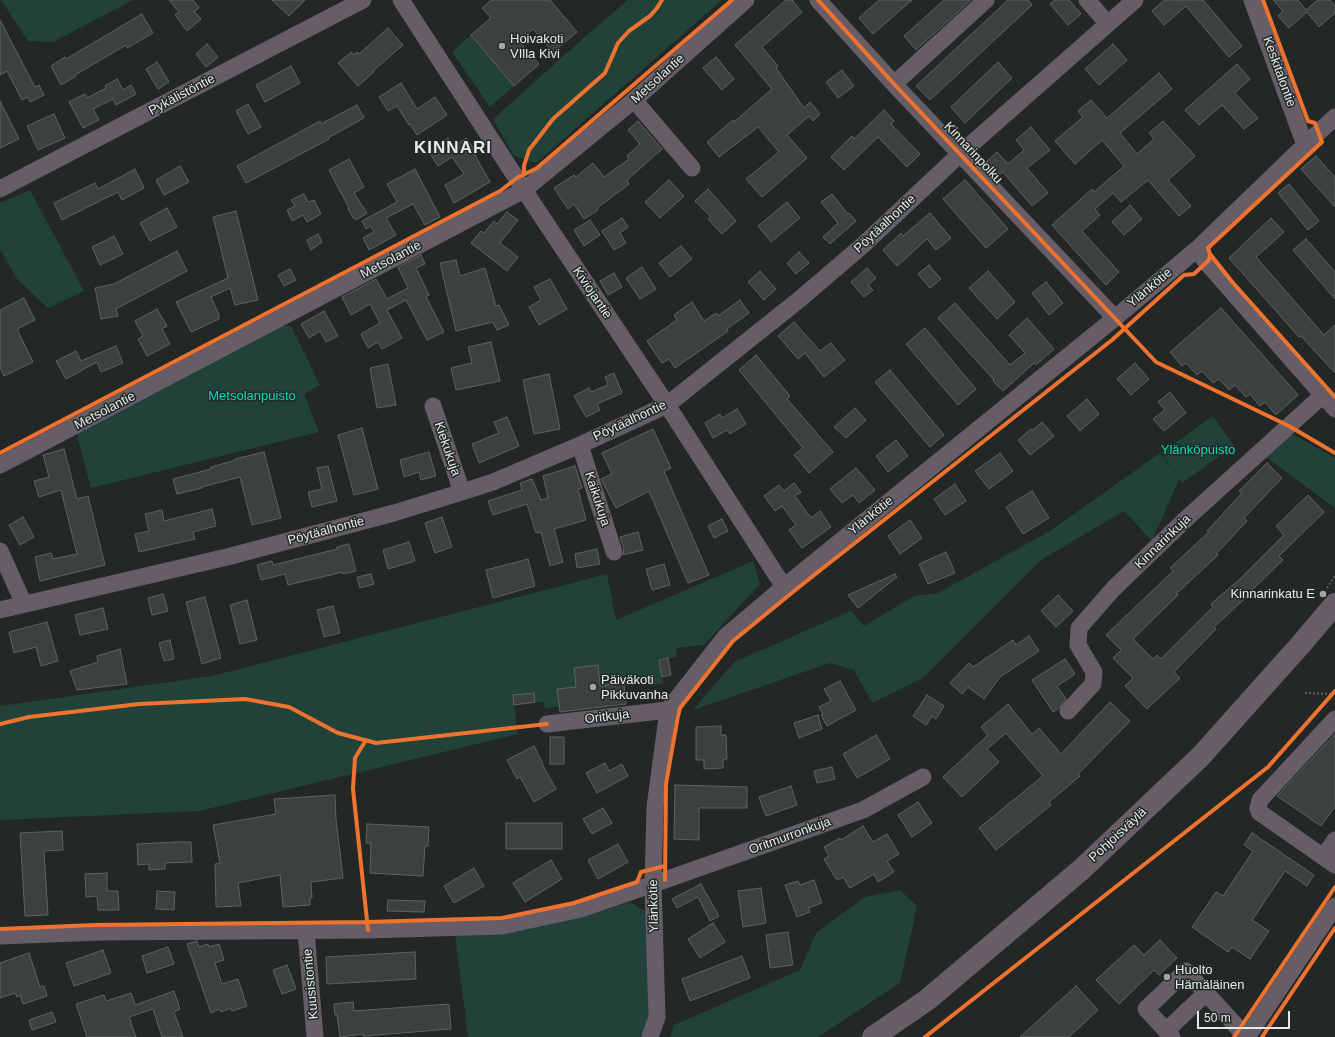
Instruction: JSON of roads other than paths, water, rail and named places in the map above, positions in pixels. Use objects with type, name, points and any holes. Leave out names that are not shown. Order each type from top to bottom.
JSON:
[{"type":"main road","name":"Pohjoisväylä","points":[[873,1037],[927,1000],[1082,869],[1202,756],[1302,643],[1331,596]]},
{"type":"street","name":"Pykälistöntie","points":[[0,189],[363,0]]},
{"type":"street","name":"Kiviojantie","points":[[401,0],[784,586]]},
{"type":"street","name":"Metsolantie","points":[[0,465],[524,190],[634,100],[746,0]]},
{"type":"street","name":"Kinnarinpolku","points":[[818,0],[894,84],[1115,318]]},
{"type":"street","points":[[894,84],[986,0]]},
{"type":"street","points":[[1087,0],[1108,24]]},
{"type":"street","name":"Pöytäalhontie","points":[[0,610],[227,557],[394,513],[493,482],[580,445],[667,405],[800,300],[862,246],[960,154],[1135,0]]},
{"type":"street","name":"Keskitalontie","points":[[1252,0],[1305,145]]},
{"type":"street","points":[[634,100],[692,168]]},
{"type":"street","name":"Ylänkötie","points":[[650,1037],[657,1017],[653,884],[655,807],[668,710],[726,636],[784,586],[1115,318],[1197,249],[1335,117]]},
{"type":"street","points":[[1197,249],[1335,409]]},
{"type":"street","name":"Kinnarinkuja","points":[[1068,711],[1093,684],[1094,672],[1078,645],[1079,628],[1114,588],[1187,518],[1323,395]]},
{"type":"street","name":"Kiekukuja","points":[[433,406],[462,492]]},
{"type":"street","name":"Kaikukuja","points":[[580,445],[614,552]]},
{"type":"street","points":[[0,551],[24,604]]},
{"type":"street","name":"Oritkuja","points":[[547,724],[668,710]]},
{"type":"street","points":[[1335,718],[1260,800],[1258,808],[1259,812],[1330,860],[1335,840]]},
{"type":"street","name":"Oritmurronkuja","points":[[0,936],[101,932],[306,931],[502,926],[581,909],[863,810],[923,777]]},
{"type":"street","points":[[1206,993],[1169,1034],[1146,1009],[1186,972],[1247,1036],[1335,906]]},
{"type":"street","name":"Kuusistontie","points":[[306,931],[316,1037]]},
{"type":"place","name":"Hoivakoti VIlla Kivi","points":[[502,46]]},
{"type":"place","name":"Kinnarinkatu E","points":[[1323,594]]},
{"type":"place","name":"Päiväkoti Pikkuvanha","points":[[593,687]]},
{"type":"place","name":"Huolto Hämäläinen","points":[[1167,977]]},
{"type":"district","name":"KINNARI","points":[[453,148]]},
{"type":"park label","name":"Metsolanpuisto","points":[[252,396]]},
{"type":"park label","name":"Ylänköpuisto","points":[[1198,450]]}]
